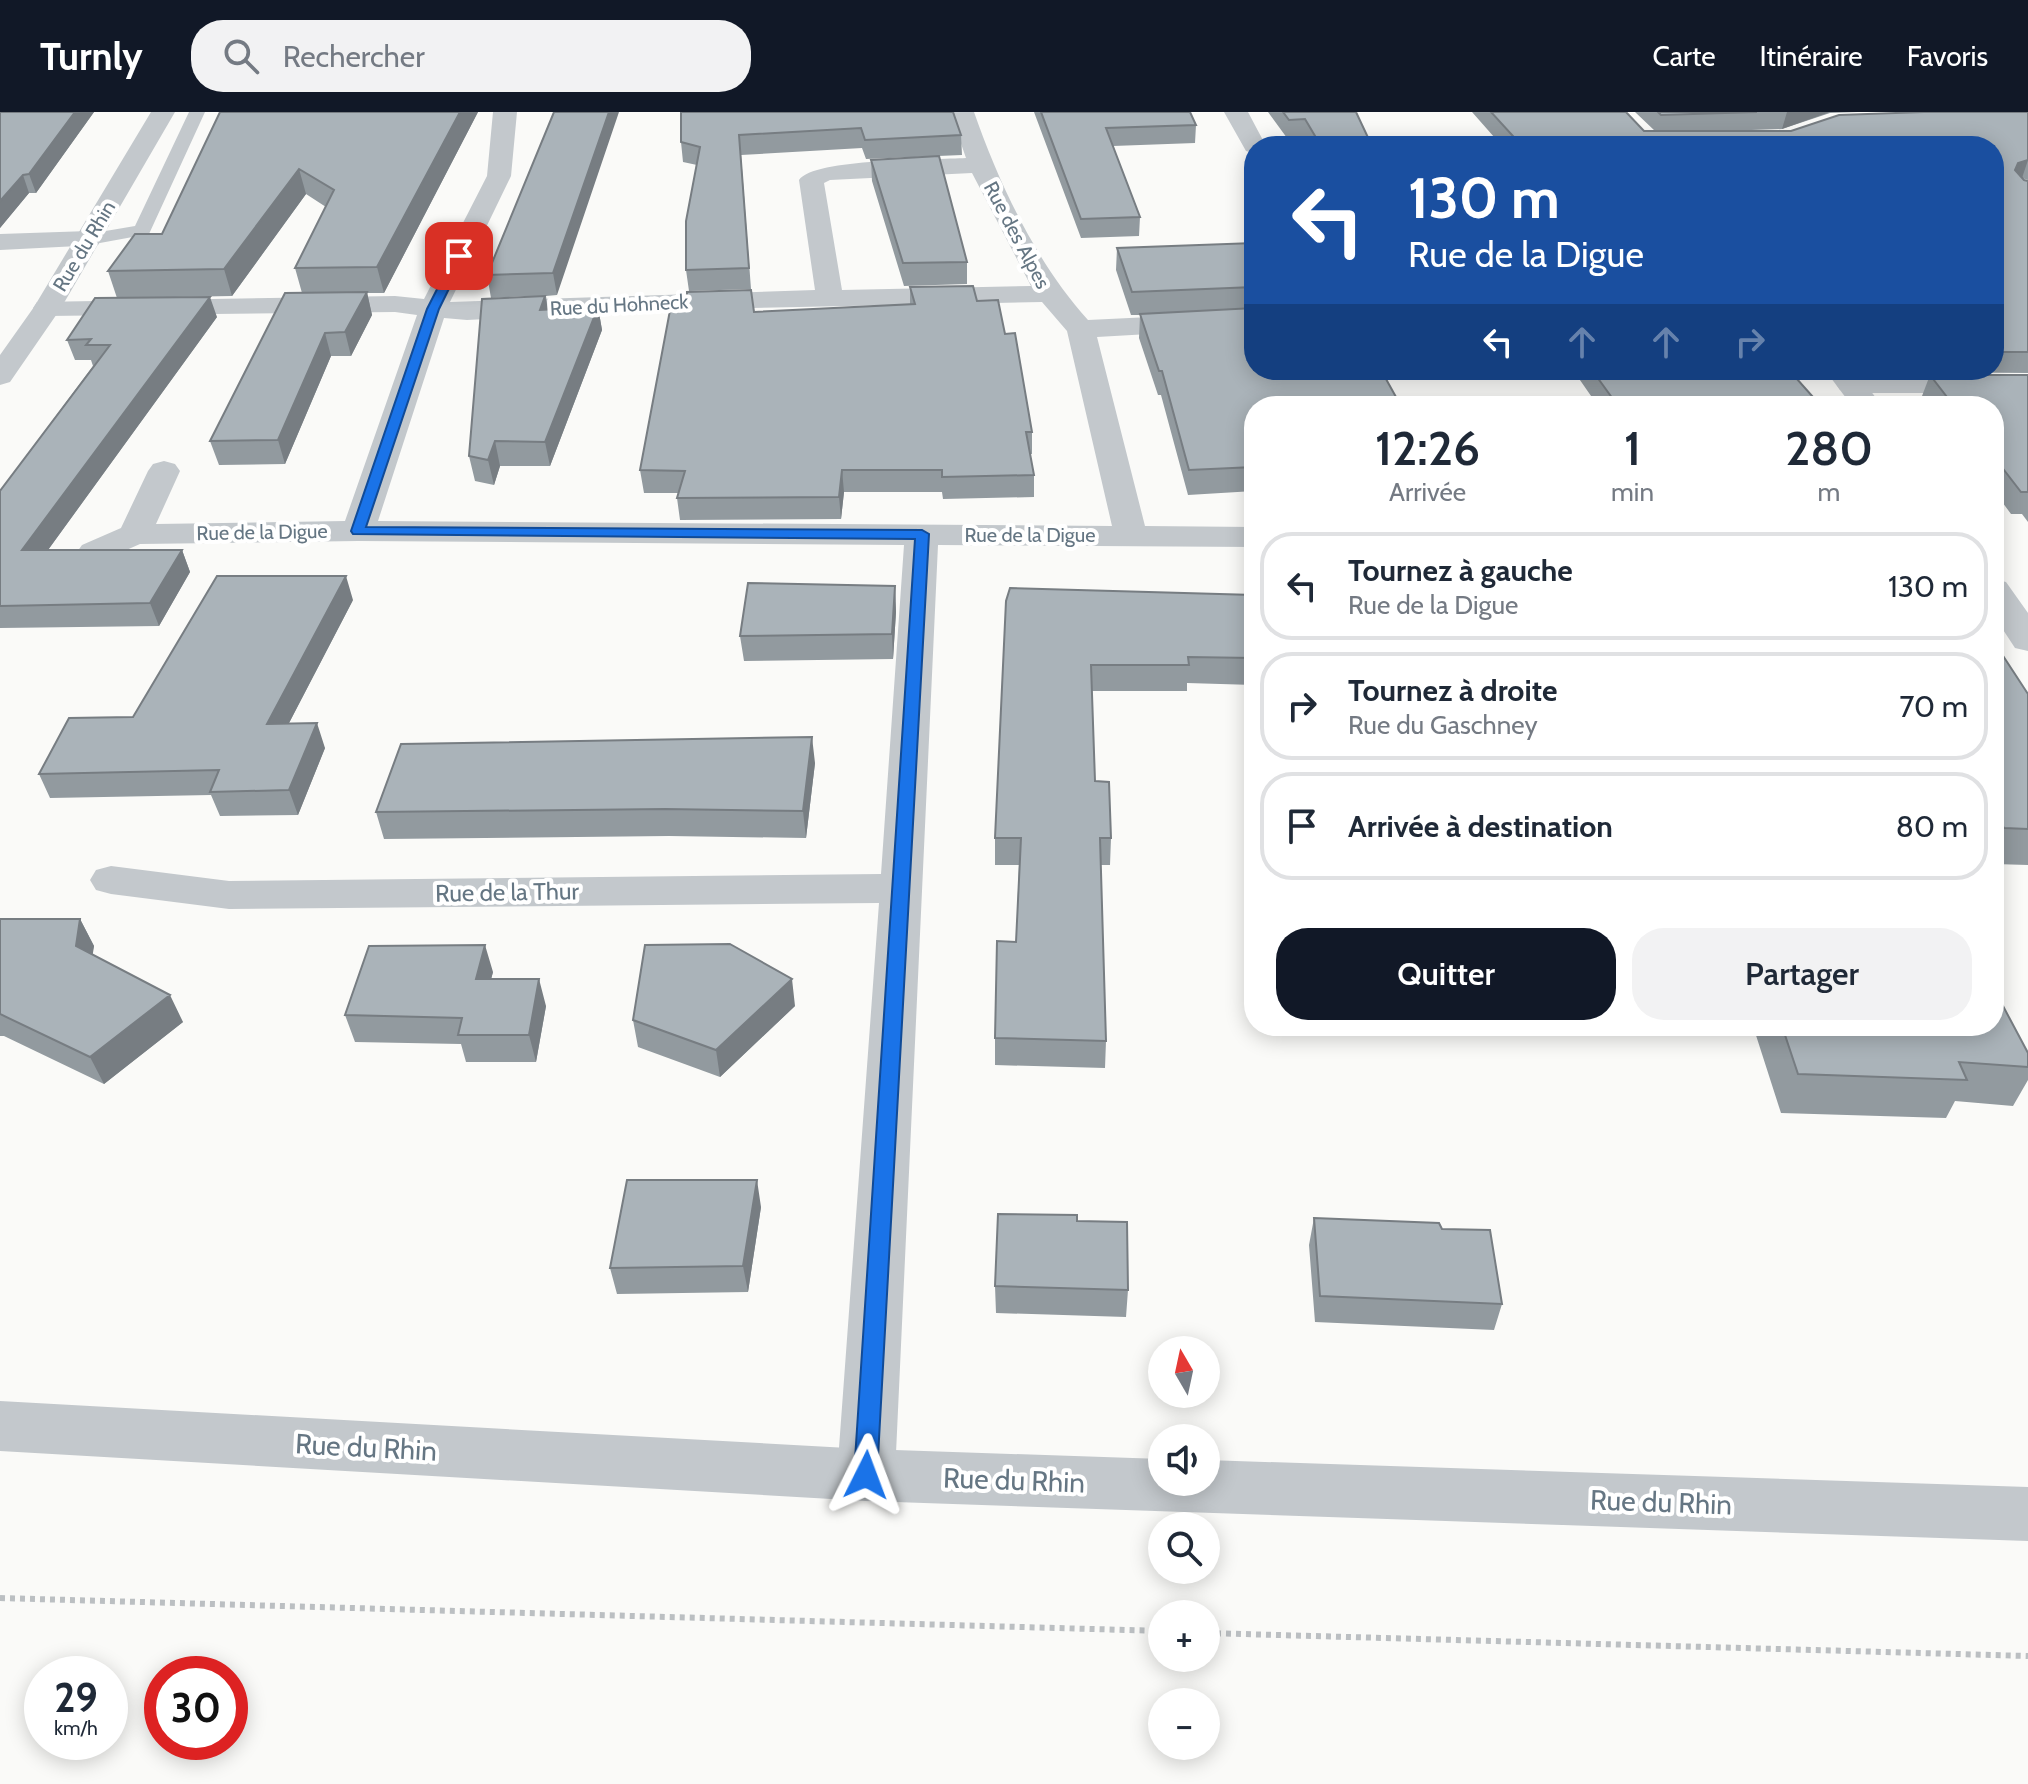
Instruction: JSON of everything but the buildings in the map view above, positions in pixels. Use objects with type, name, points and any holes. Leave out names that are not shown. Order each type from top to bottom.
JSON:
[{"type":"street","name":"Rue du Rhin","points":[[0,376],[47,308],[163,112]]},
{"type":"street","points":[[358,531],[433,309],[499,176],[505,112]]},
{"type":"street","name":"Rue des Alpes","points":[[962,112],[980,165],[1049,294],[1081,329],[1131,536]]},
{"type":"street","points":[[1236,112],[1249,136]]},
{"type":"street","points":[[830,298],[811,180],[825,173],[980,165]]},
{"type":"street","points":[[0,242],[89,239]]},
{"type":"street","name":"Rue du Hohneck","points":[[47,308],[395,304],[467,312],[649,302],[1049,294]]},
{"type":"street","points":[[1081,329],[1244,321]]},
{"type":"street","points":[[1853,387],[2028,384]]},
{"type":"street","points":[[135,534],[164,471]]},
{"type":"street","name":"Rue de la Digue","points":[[94,552],[135,534],[358,531],[1244,537]]},
{"type":"street","points":[[866,1475],[922,534]]},
{"type":"street","points":[[2004,604],[2028,640]]},
{"type":"street","name":"Rue de la Thur","points":[[111,880],[229,895],[903,888]]},
{"type":"street","name":"Rue du Rhin","points":[[0,1426],[866,1475],[2028,1514]]},
{"type":"lane","points":[[89,239],[142,230],[197,112]]},
{"type":"path","points":[[0,1598],[1148,1631]]},
{"type":"path","points":[[1220,1633],[2028,1656]]},
{"type":"route","points":[[459,256],[433,309],[358,531],[922,534],[866,1475]]}]
